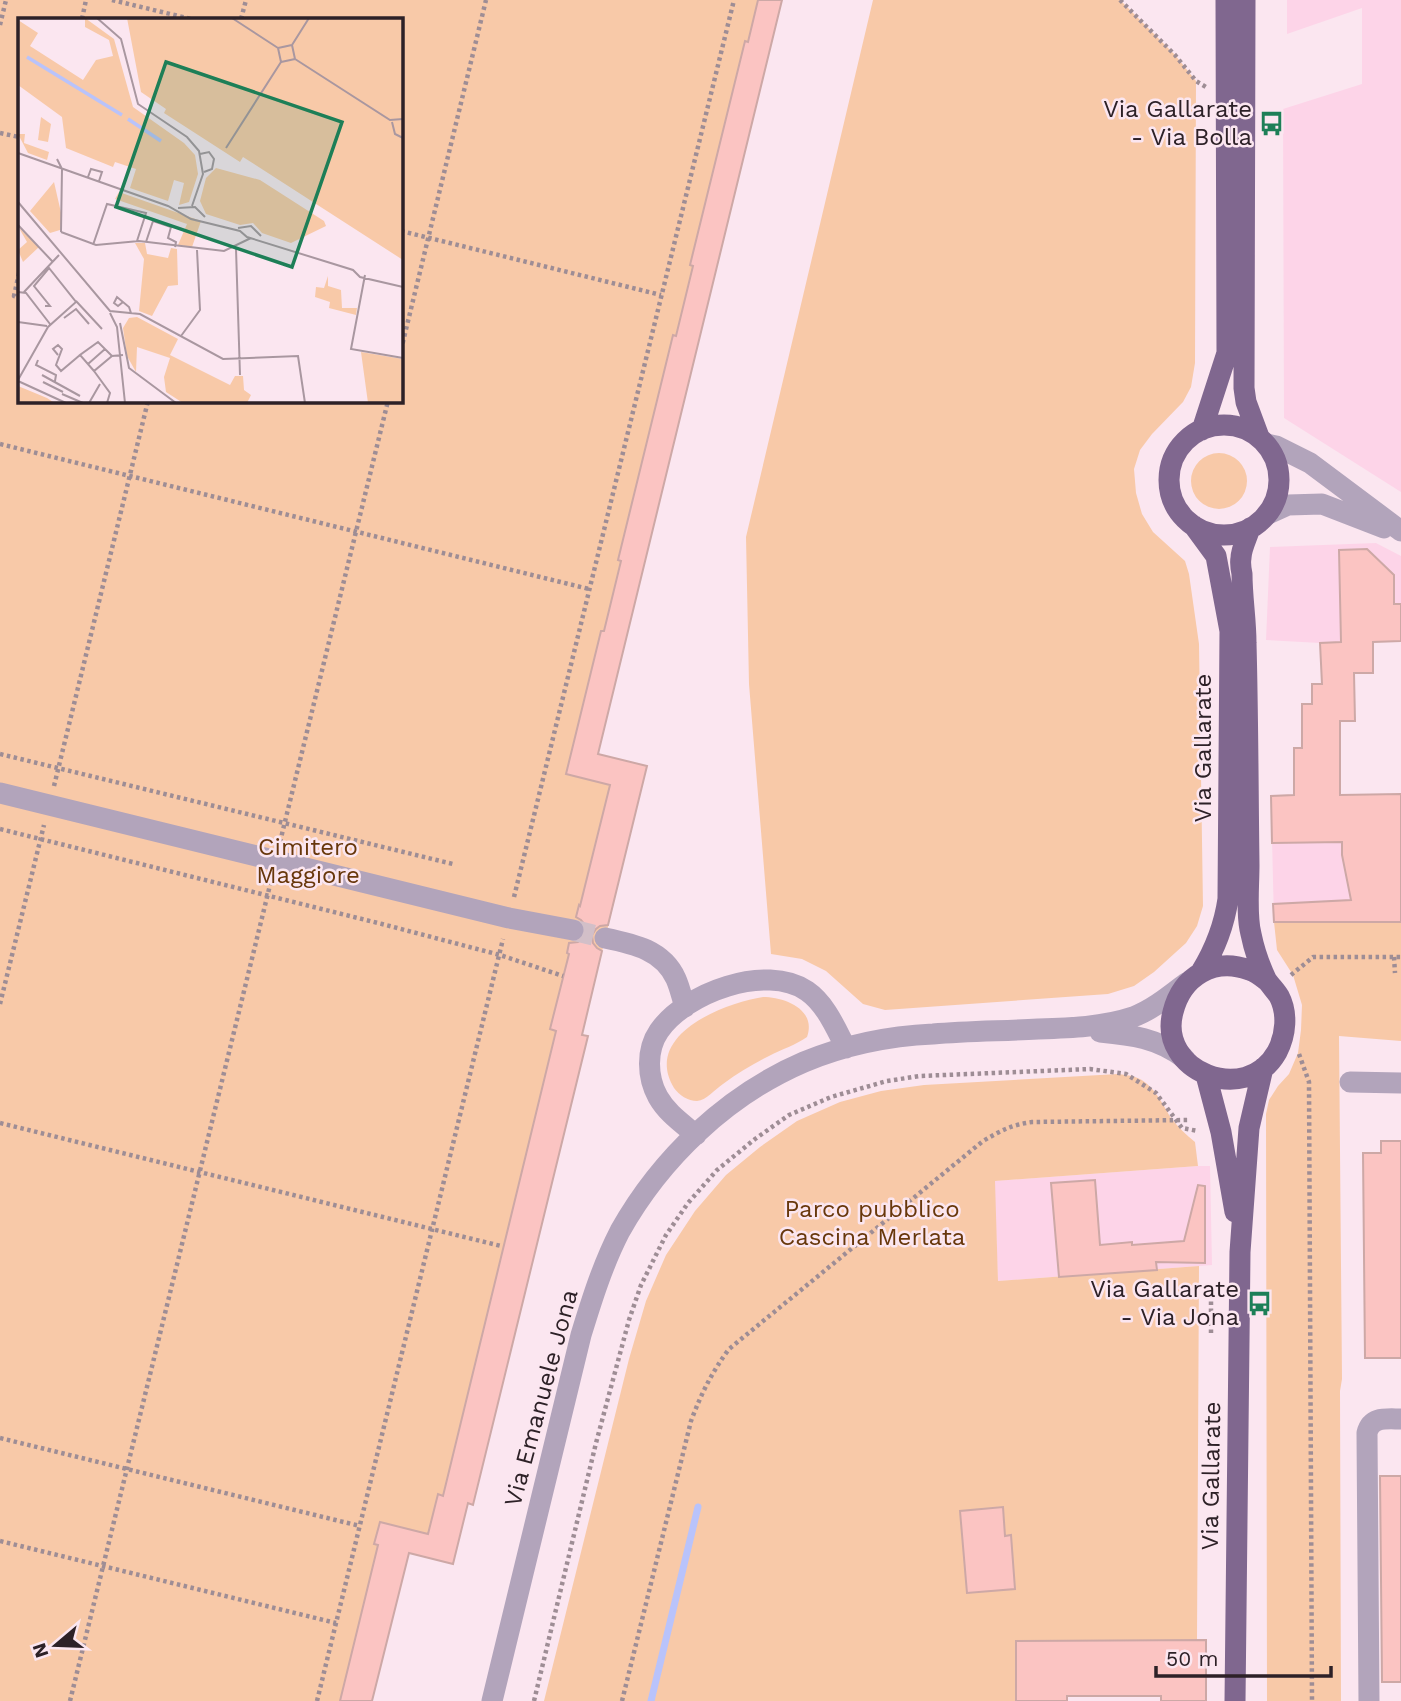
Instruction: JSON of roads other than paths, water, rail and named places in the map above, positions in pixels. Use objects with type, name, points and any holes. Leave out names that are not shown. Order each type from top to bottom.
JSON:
[{"type":"main road","name":"Via Gallarate","points":[[1184,1058],[1178,1051],[1172,1034],[1171,1016],[1177,998],[1210,957],[1222,930],[1228,900],[1230,631],[1216,556],[1180,512],[1170,485],[1172,466],[1180,448],[1202,430],[1227,354],[1226,0]]},
{"type":"main road","name":"Via Gallarate","points":[[1235,1701],[1240,1252],[1249,1128],[1263,1068],[1276,1054],[1284,1035],[1285,1016],[1279,997],[1267,981],[1250,930],[1246,639],[1240,558],[1258,522],[1277,497],[1279,478],[1276,460],[1262,441],[1246,402],[1244,388],[1245,0]]},
{"type":"main road","points":[[1202,430],[1231,426],[1246,430],[1262,441]]},
{"type":"main road","points":[[1194,526],[1222,535],[1241,532],[1258,522]]},
{"type":"main road","points":[[1193,978],[1217,966],[1235,966],[1252,971],[1267,981]]},
{"type":"main road","points":[[1184,1058],[1206,1075],[1226,1080],[1245,1077],[1263,1068]]},
{"type":"main road","name":"Via Gallarate","points":[[1206,1075],[1221,1132],[1240,1252]]},
{"type":"street","points":[[1262,441],[1310,463],[1401,533]]},
{"type":"street","points":[[1258,522],[1288,505],[1322,504],[1401,533]]},
{"type":"street","points":[[0,793],[509,918],[572,930]]},
{"type":"street","points":[[605,937],[641,946],[661,958],[676,979],[685,1007]]},
{"type":"street","name":"Via Emanuele Jona","points":[[492,1701],[591,1300],[620,1232],[639,1201],[696,1135],[750,1092],[804,1062],[846,1048],[900,1036],[1100,1024],[1136,1016],[1160,1003],[1193,978]]},
{"type":"street","points":[[696,1135],[671,1114],[659,1099],[650,1076],[649,1061],[657,1033],[668,1019],[702,996],[743,982],[778,980],[795,985],[819,1002],[846,1048]]},
{"type":"street","name":"Via Emanuele Jona","points":[[1059,1028],[1136,1036],[1158,1042],[1184,1058]]},
{"type":"street","points":[[1350,1082],[1401,1083]]},
{"type":"street","points":[[1369,1701],[1367,1433],[1374,1421],[1401,1419]]},
{"type":"waterway","points":[[651,1701],[698,1507]]},
{"type":"tunnel","points":[[573,930],[605,938]]},
{"type":"place","name":"Via Gallarate - Via Bolla","points":[[1272,123]]},
{"type":"place","name":"Via Gallarate - Via Jona","points":[[1259,1303]]},
{"type":"park label","name":"Cimitero Maggiore","points":[[308,861]]},
{"type":"park label","name":"Parco pubblico Cascina Merlata","points":[[872,1223]]}]
